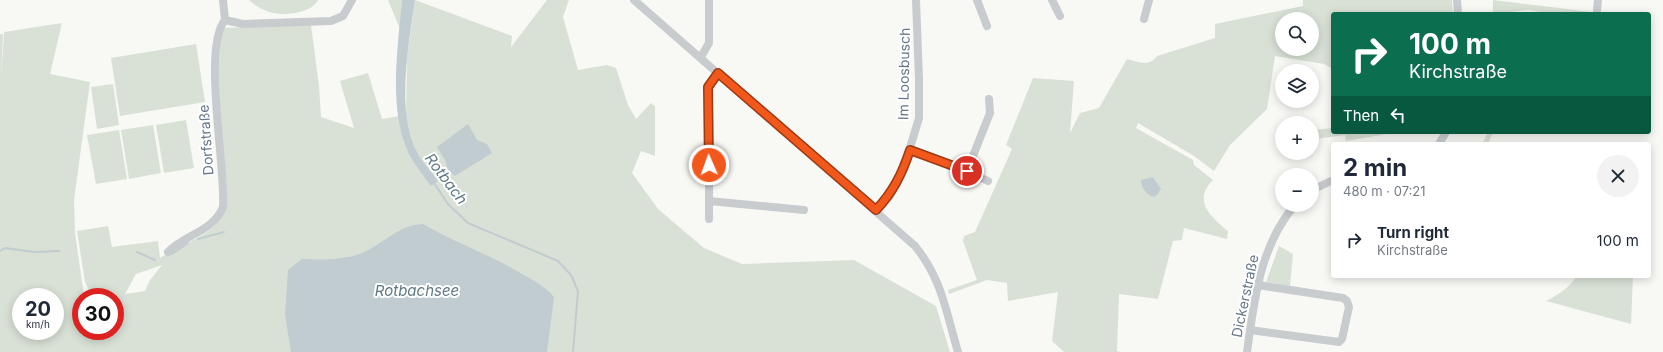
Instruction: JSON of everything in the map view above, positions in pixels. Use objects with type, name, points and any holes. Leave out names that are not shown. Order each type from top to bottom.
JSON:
[{"type":"street","name":"Dorfstraße","points":[[168,252],[180,241],[211,225],[222,207],[215,69],[217,38],[220,28],[225,20],[223,0]]},
{"type":"street","points":[[225,20],[243,24],[331,21],[343,16],[352,0]]},
{"type":"street","points":[[634,0],[906,236],[926,259],[937,278],[958,352]]},
{"type":"street","points":[[701,58],[709,43],[709,0]]},
{"type":"street","name":"Im Loosbusch","points":[[876,210],[890,196],[903,171],[919,118],[916,0]]},
{"type":"street","points":[[977,0],[987,26]]},
{"type":"street","points":[[1052,0],[1060,16]]},
{"type":"street","points":[[1144,18],[1149,0]]},
{"type":"street","points":[[1458,0],[1458,12]]},
{"type":"street","points":[[1597,10],[1598,0]]},
{"type":"street","points":[[709,219],[708,87],[718,73]]},
{"type":"street","points":[[967,171],[990,113],[989,100]]},
{"type":"street","points":[[910,150],[967,171],[988,181]]},
{"type":"street","points":[[1319,187],[1331,181]]},
{"type":"street","points":[[709,201],[804,210]]},
{"type":"street","name":"Dickerstraße","points":[[1247,352],[1258,285],[1271,242],[1279,225],[1289,212]]},
{"type":"street","points":[[1250,330],[1339,342],[1342,339],[1349,307],[1347,301],[1343,298],[1258,285]]},
{"type":"shaded area","points":[[249,0],[318,0],[314,6],[305,10],[296,13],[282,14],[268,11],[255,5]]},
{"type":"shaded area","points":[[388,0],[402,0],[400,29]]},
{"type":"shaded area","points":[[415,0],[512,36],[511,47],[547,0],[569,0],[563,17],[578,70],[607,65],[616,68],[628,105],[636,119],[651,103],[655,106],[655,156],[641,151],[632,173],[658,209],[704,248],[742,264],[854,260],[936,306],[950,352],[0,352],[0,34],[3,34],[1,80],[4,32],[62,23],[50,74],[90,82],[74,200],[75,233],[83,288],[72,288],[72,340],[124,340],[124,288],[88,288],[85,282],[77,231],[108,226],[112,247],[158,241],[160,258],[204,234],[221,218],[225,208],[227,194],[219,90],[222,28],[311,25],[319,86],[321,117],[354,128],[340,81],[368,73],[382,119],[406,115],[407,58]],"holes":[[[162,265],[150,280],[145,291],[125,294],[136,274]]]},
{"type":"shaded area","points":[[1303,0],[1452,0],[1453,12],[1331,12],[1331,68],[1324,64],[1275,56],[1267,109],[1230,145],[1214,171],[1194,156],[1138,123],[1136,128],[1193,160],[1194,165],[1213,180],[1204,195],[1204,202],[1210,214],[1228,231],[1227,239],[1184,228],[1182,240],[1173,241],[1158,299],[1119,294],[1117,351],[1121,352],[1064,352],[1052,341],[1058,292],[1008,301],[1007,283],[987,280],[949,294],[948,290],[977,280],[963,241],[964,236],[975,232],[1012,149],[1006,145],[1033,78],[1074,81],[1070,133],[1080,113],[1099,108],[1127,59],[1147,63],[1157,56],[1215,38],[1215,24],[1303,6]]},
{"type":"shaded area","points":[[1493,0],[1592,12],[1540,12],[1528,10],[1493,12]]},
{"type":"shaded area","points":[[196,44],[205,102],[120,116],[111,58]]},
{"type":"shaded area","points":[[113,84],[119,125],[97,129],[91,87]]},
{"type":"shaded area","points":[[186,120],[194,168],[164,173],[156,125]]},
{"type":"shaded area","points":[[153,125],[161,173],[129,179],[121,130]]},
{"type":"shaded area","points":[[1331,128],[1331,134],[1386,134],[1346,141],[1345,135],[1319,138],[1319,129]]},
{"type":"shaded area","points":[[119,130],[127,179],[96,184],[87,135]]},
{"type":"shaded area","points":[[1487,134],[1492,134],[1489,142],[1483,142]]},
{"type":"shaded area","points":[[1279,246],[1293,254],[1290,286],[1266,282]]},
{"type":"shaded area","points":[[1576,278],[1633,278],[1631,324],[1546,301],[1571,284]]},
{"type":"water","points":[[402,0],[415,0],[407,57],[405,99],[407,119],[411,138],[418,154],[438,181],[431,186],[408,152],[401,130],[398,112],[396,74]]},
{"type":"water","points":[[468,124],[477,140],[487,144],[492,153],[455,176],[448,171],[445,160],[437,147]]},
{"type":"water","points":[[1153,177],[1161,189],[1157,195],[1153,197],[1144,190],[1141,180]]},
{"type":"water","name":"Rotbachsee","points":[[423,224],[495,259],[538,283],[554,297],[547,352],[291,352],[285,315],[288,270],[302,259],[331,259],[360,254],[406,228]]},
{"type":"waterway","name":"Rotbach","points":[[434,183],[448,204],[468,223],[558,261],[571,275],[578,291],[573,352]]},
{"type":"waterway","points":[[198,239],[224,232]]},
{"type":"waterway","points":[[172,254],[188,243]]},
{"type":"waterway","points":[[0,251],[5,248],[34,252],[59,251]]},
{"type":"waterway","points":[[137,252],[155,260]]},
{"type":"route","points":[[709,165],[708,87],[718,73],[876,210],[890,196],[903,171],[910,150],[967,171]]}]
